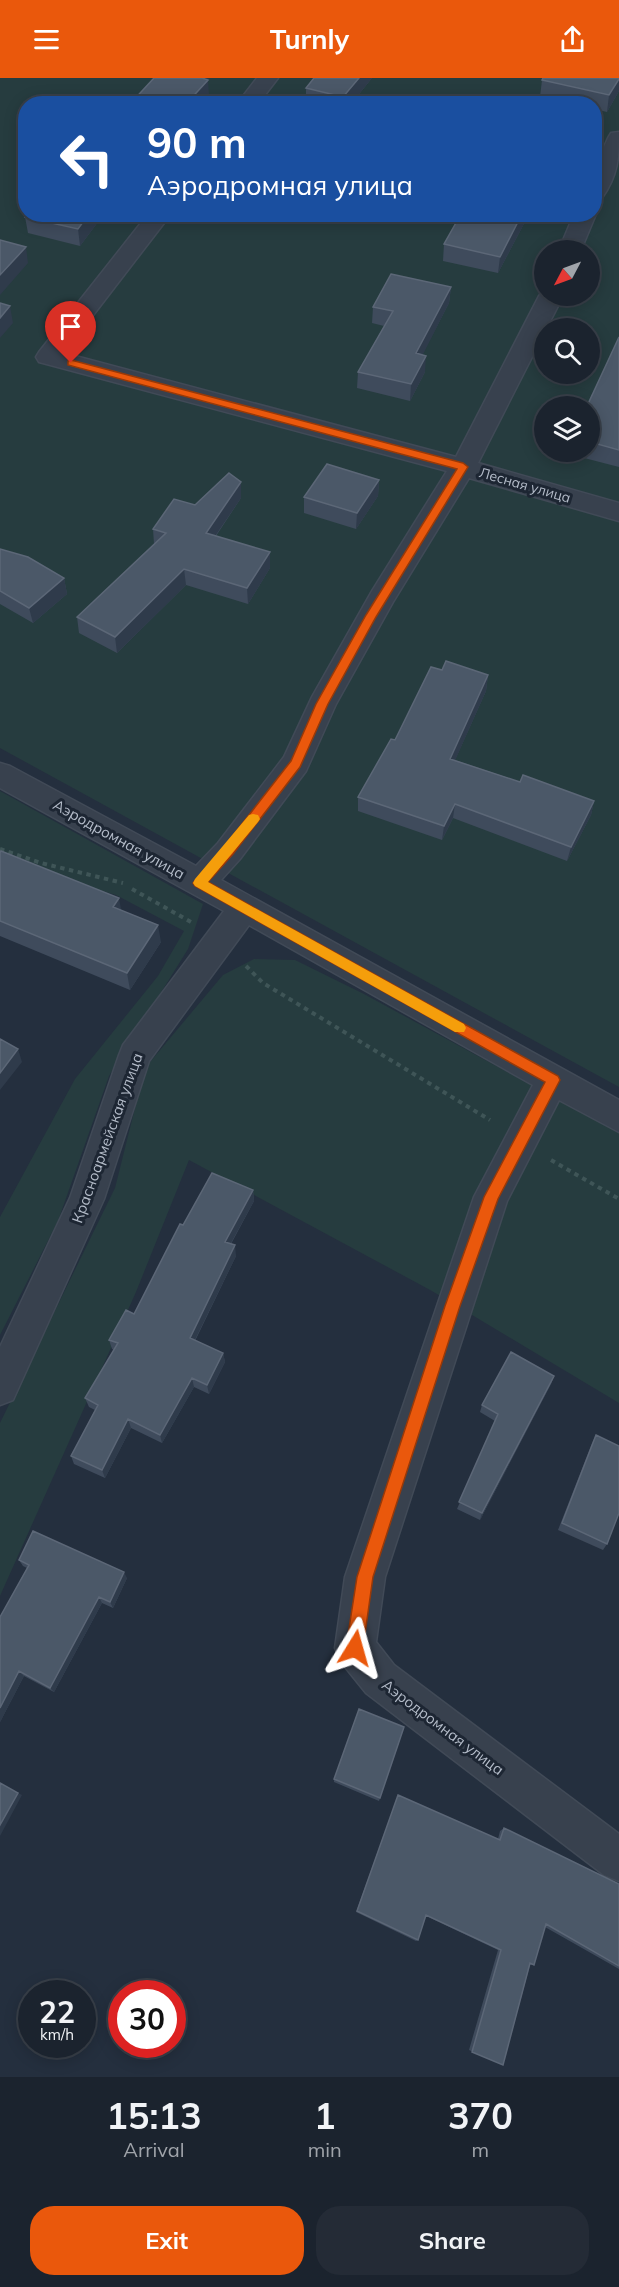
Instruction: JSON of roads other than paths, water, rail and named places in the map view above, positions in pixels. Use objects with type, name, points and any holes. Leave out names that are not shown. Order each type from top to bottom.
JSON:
[{"type":"street","points":[[254,96],[267,78]]},
{"type":"street","points":[[602,175],[619,138]]},
{"type":"street","name":"Лесная улица","points":[[154,222],[48,357],[463,467],[619,512]]},
{"type":"street","points":[[574,240],[582,222]]},
{"type":"street","points":[[199,883],[229,851],[296,763],[322,704],[371,617],[463,467],[546,306]]},
{"type":"street","name":"Аэродромная улица","points":[[0,774],[244,907],[619,1117]]},
{"type":"street","name":"Красноармейская улица","points":[[0,1387],[87,1199],[135,1055],[244,907]]},
{"type":"street","name":"Аэродромная улица","points":[[553,1080],[491,1197],[453,1306],[365,1577],[355,1648],[380,1679],[619,1860]]}]
